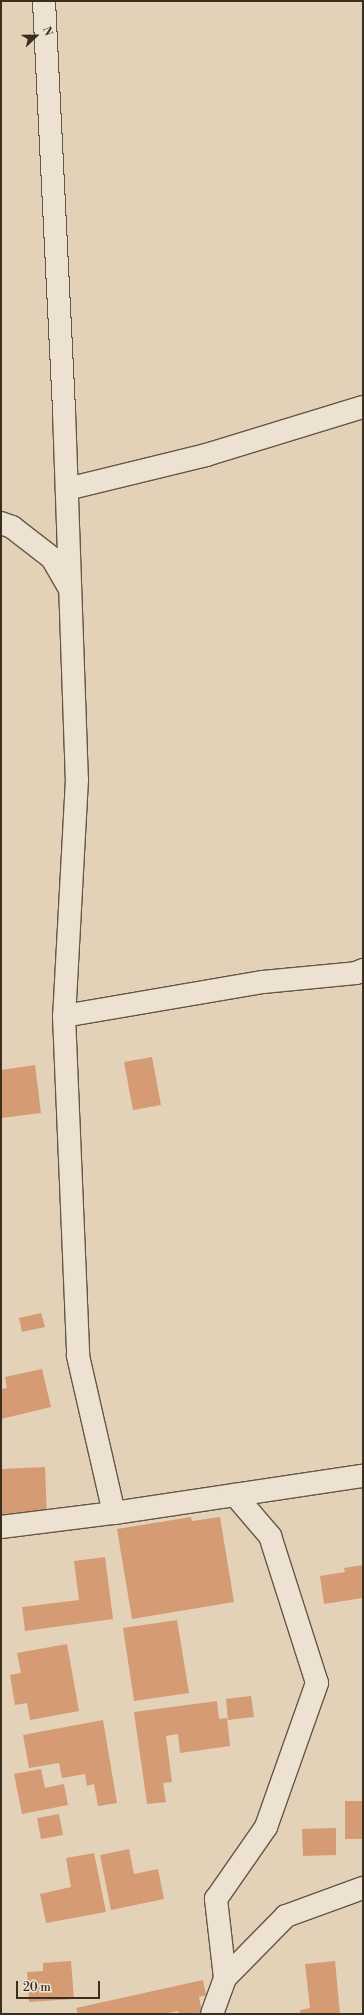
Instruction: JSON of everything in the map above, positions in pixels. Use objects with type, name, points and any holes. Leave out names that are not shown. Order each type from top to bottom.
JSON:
[{"type":"street","points":[[44,1],[67,489],[77,779],[64,1016],[78,1356],[114,1513]]},
{"type":"street","points":[[67,489],[206,455],[363,407]]},
{"type":"street","points":[[1,523],[12,526],[52,558],[70,589]]},
{"type":"street","points":[[64,1016],[263,982],[356,973],[363,970]]},
{"type":"street","points":[[1,1527],[236,1496],[363,1476]]},
{"type":"street","points":[[225,1978],[216,1899],[266,1827],[317,1683],[270,1536],[236,1496]]},
{"type":"street","points":[[212,2014],[225,1978],[286,1916],[363,1888]]},
{"type":"building","points":[[152,1057],[161,1105],[133,1110],[124,1062]]},
{"type":"building","points":[[35,1065],[41,1113],[1,1118],[1,1070]]},
{"type":"building","points":[[41,1313],[45,1327],[22,1332],[19,1318]]},
{"type":"building","points":[[42,1369],[51,1407],[1,1419],[1,1389],[7,1388],[5,1377]]},
{"type":"building","points":[[45,1467],[47,1517],[1,1520],[1,1469]]},
{"type":"building","points":[[191,1517],[192,1521],[220,1517],[234,1602],[132,1619],[117,1529]]},
{"type":"building","points":[[105,1557],[113,1619],[25,1631],[22,1607],[79,1600],[74,1561]]},
{"type":"building","points":[[363,1565],[363,1598],[324,1604],[320,1576],[345,1572],[344,1568]]},
{"type":"building","points":[[177,1620],[189,1693],[134,1701],[123,1628]]},
{"type":"building","points":[[67,1644],[79,1711],[30,1720],[27,1703],[15,1705],[10,1675],[21,1673],[17,1653]]},
{"type":"building","points":[[251,1696],[254,1717],[228,1720],[226,1699]]},
{"type":"building","points":[[217,1701],[219,1719],[227,1718],[230,1746],[180,1753],[178,1734],[166,1736],[172,1782],[163,1783],[166,1802],[147,1804],[134,1712]]},
{"type":"building","points":[[103,1720],[117,1803],[98,1806],[94,1784],[87,1786],[85,1774],[62,1778],[59,1763],[29,1768],[23,1735]]},
{"type":"building","points":[[41,1769],[45,1788],[64,1784],[68,1805],[22,1814],[14,1774]]},
{"type":"building","points":[[345,1801],[363,1801],[363,1839],[345,1839]]},
{"type":"building","points":[[59,1814],[63,1835],[41,1839],[37,1818]]},
{"type":"building","points":[[336,1828],[336,1855],[303,1856],[302,1829]]},
{"type":"building","points":[[129,1849],[134,1874],[158,1869],[164,1899],[111,1910],[100,1855]]},
{"type":"building","points":[[94,1853],[106,1912],[46,1923],[40,1894],[71,1887],[66,1858]]},
{"type":"building","points":[[71,1961],[74,1999],[29,2002],[27,1972],[43,1971],[43,1963]]},
{"type":"building","points":[[335,1961],[340,2014],[300,2014],[300,2010],[310,2008],[305,1964]]},
{"type":"building","points":[[203,1980],[206,1995],[199,1997],[202,2012],[193,2014],[179,2014],[178,2011],[162,2014],[78,2014],[76,2008]]}]
